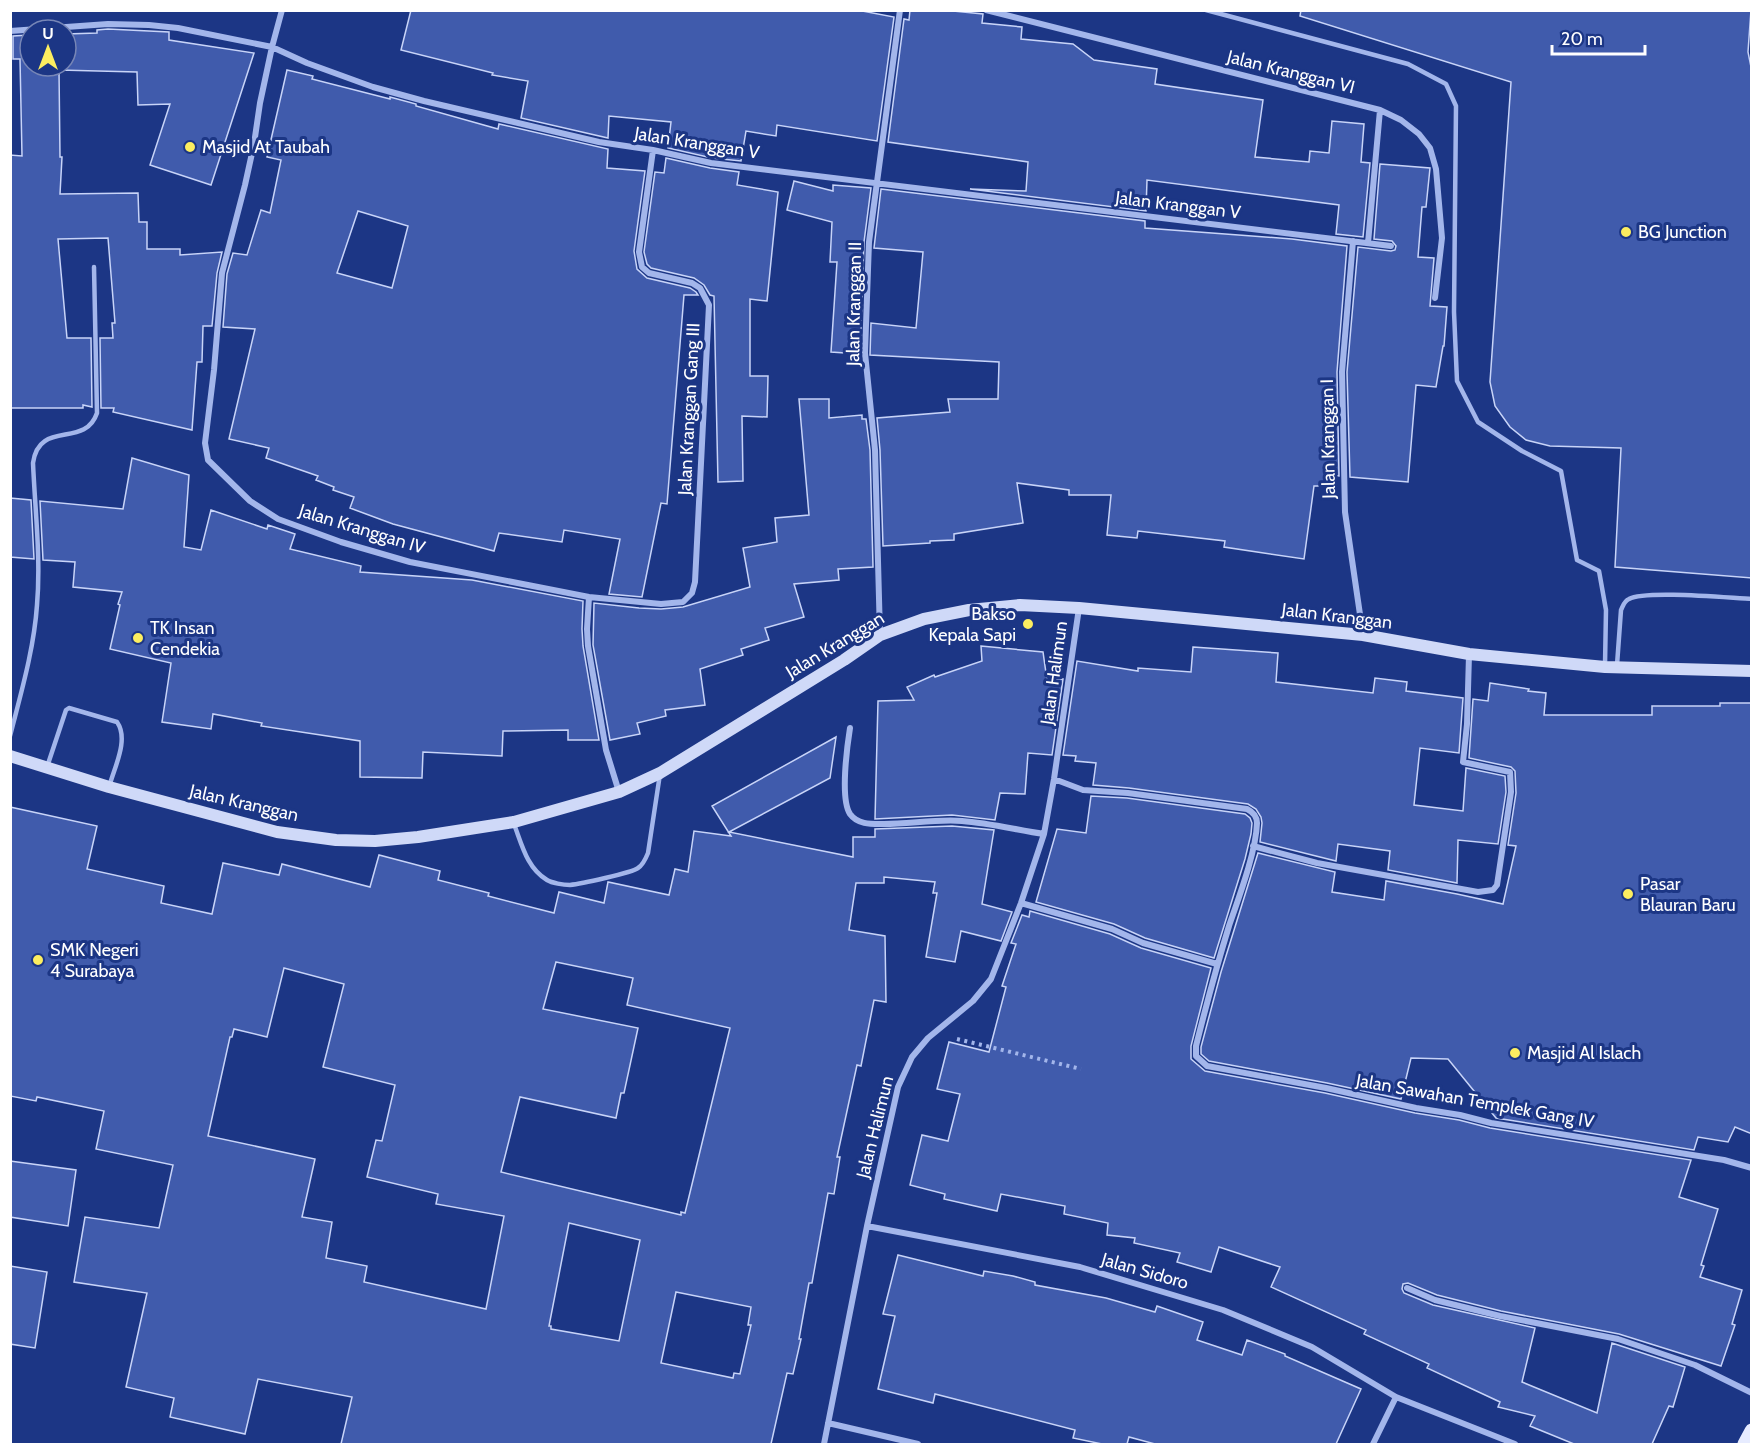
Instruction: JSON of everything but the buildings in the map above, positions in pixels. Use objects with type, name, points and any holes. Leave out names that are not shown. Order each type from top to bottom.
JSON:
[{"type":"main road","name":"Jalan Kranggan","points":[[10,756],[109,787],[277,832],[336,840],[375,841],[418,837],[514,822],[619,792],[660,773],[844,660],[880,635],[924,620],[969,610],[1020,605],[1079,608],[1363,635],[1469,654],[1611,667],[1752,671]]},
{"type":"main road","points":[[1745,1444],[1752,1431]]},
{"type":"street","points":[[272,47],[282,10]]},
{"type":"street","name":"Jalan Kranggan II","points":[[880,635],[875,450],[865,353],[869,242],[900,10]]},
{"type":"street","name":"Jalan Kranggan VI","points":[[986,10],[1380,110],[1401,120],[1419,134],[1430,148],[1436,169],[1442,238],[1435,298]]},
{"type":"street","name":"Jalan Kranggan V","points":[[10,31],[108,24],[178,28],[272,47],[307,63],[373,87],[404,95],[598,142],[653,150],[711,163],[1391,246]]},
{"type":"street","name":"Jalan Kranggan IV","points":[[272,47],[254,144],[225,259],[219,294],[214,370],[205,442],[208,460],[250,501],[278,519],[340,542],[410,562],[589,597],[661,604],[683,602]]},
{"type":"street","points":[[1368,243],[1380,110]]},
{"type":"street","name":"Jalan Kranggan Gang III","points":[[653,150],[639,252],[642,267],[648,273],[692,283],[700,288],[709,305],[695,582],[692,593],[683,602]]},
{"type":"street","name":"Jalan Kranggan I","points":[[1353,241],[1342,372],[1345,512],[1363,635]]},
{"type":"street","points":[[589,597],[588,646],[606,750],[619,792]]},
{"type":"street","name":"Jalan Halimun","points":[[824,1444],[867,1226],[898,1087],[912,1057],[933,1033],[974,1001],[991,980],[1021,903],[1044,834],[1079,608]]},
{"type":"street","points":[[1253,846],[1317,863],[1478,892],[1493,890],[1497,885],[1511,792],[1511,777],[1510,772],[1463,762],[1467,724],[1469,654]]},
{"type":"street","points":[[850,728],[845,788],[847,807],[857,822],[891,824],[964,821],[1044,834]]},
{"type":"street","points":[[1021,903],[1112,929],[1143,943],[1217,964],[1253,846],[1256,816],[1247,809],[1128,793],[1083,790],[1054,779]]},
{"type":"street","name":"Jalan Sawahan Templek Gang IV","points":[[1217,964],[1196,1046],[1196,1056],[1207,1066],[1326,1088],[1396,1104],[1460,1114],[1491,1123],[1724,1160],[1752,1168]]},
{"type":"street","name":"Jalan Sidoro","points":[[867,1226],[1080,1267],[1223,1310],[1312,1347],[1396,1397],[1515,1444]]},
{"type":"street","points":[[1407,1288],[1435,1300],[1500,1316],[1618,1339],[1695,1365],[1752,1393]]},
{"type":"street","points":[[1373,1444],[1396,1397]]},
{"type":"street","points":[[828,1424],[918,1444]]},
{"type":"lane","points":[[1206,10],[1408,64],[1446,84],[1456,106],[1454,312],[1457,381],[1478,422],[1522,451],[1561,471],[1576,560],[1599,572],[1606,610],[1611,667]]},
{"type":"lane","points":[[10,736],[32,646],[37,605],[34,452],[47,439],[89,427],[97,413],[94,267]]},
{"type":"lane","points":[[1611,667],[1621,610],[1629,599],[1642,596],[1752,599]]},
{"type":"lane","points":[[1606,610],[1621,610]]},
{"type":"lane","points":[[47,767],[66,710],[69,708],[117,722],[122,728],[122,736],[120,752],[109,787]]},
{"type":"lane","points":[[514,822],[526,857],[535,870],[549,881],[568,885],[638,869],[648,853],[660,773]]},
{"type":"path","points":[[933,1033],[1081,1069]]},
{"type":"place","name":"Masjid At Taubah","points":[[190,147]]},
{"type":"place","name":"BG Junction","points":[[1626,232]]},
{"type":"place","name":"Bakso Kepala Sapi","points":[[1028,624]]},
{"type":"place","name":"TK Insan Cendekia","points":[[138,638]]},
{"type":"place","name":"Pasar Blauran Baru","points":[[1628,894]]},
{"type":"place","name":"SMK Negeri 4 Surabaya","points":[[38,960]]},
{"type":"place","name":"Masjid Al Islach","points":[[1515,1053]]}]
